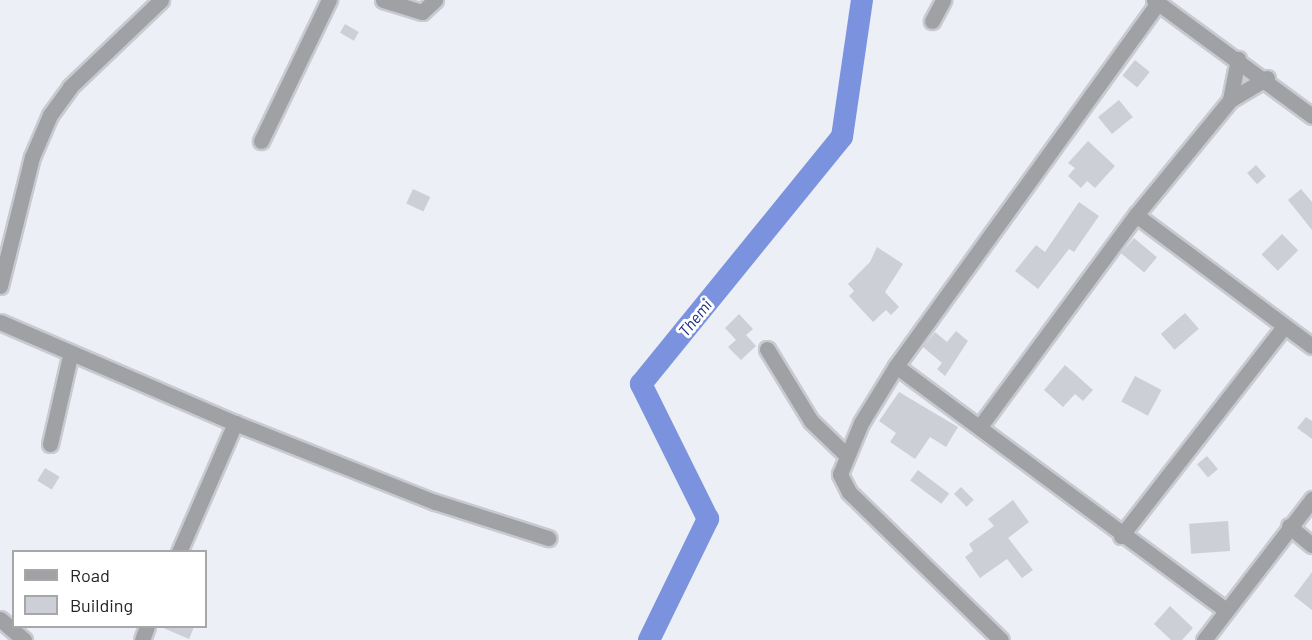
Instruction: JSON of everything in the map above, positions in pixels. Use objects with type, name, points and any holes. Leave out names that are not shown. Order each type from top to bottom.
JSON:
[{"type":"street","points":[[0,286],[32,157],[51,115],[70,87],[161,0]]},
{"type":"street","points":[[261,141],[329,0]]},
{"type":"street","points":[[382,0],[422,12],[435,0]]},
{"type":"street","points":[[932,21],[943,0]]},
{"type":"street","points":[[1001,640],[849,492],[840,474],[845,454],[896,366],[1156,2],[1267,78],[1312,116]]},
{"type":"street","points":[[1230,100],[1238,59]]},
{"type":"street","points":[[981,425],[1136,215],[1230,100],[1267,78]]},
{"type":"street","points":[[1136,215],[1283,328],[1312,346]]},
{"type":"street","points":[[0,322],[70,356],[435,502],[548,538]]},
{"type":"street","points":[[1121,536],[1283,328]]},
{"type":"street","points":[[767,349],[811,421],[845,454]]},
{"type":"street","points":[[50,444],[70,356]]},
{"type":"street","points":[[896,366],[981,425],[1121,536],[1226,610]]},
{"type":"street","points":[[180,550],[235,423]]},
{"type":"street","points":[[1204,640],[1312,499]]},
{"type":"street","points":[[1290,526],[1312,545]]},
{"type":"street","points":[[0,619],[24,640]]},
{"type":"building","points":[[345,24],[359,32],[354,41],[340,33]]},
{"type":"building","points":[[1135,60],[1150,72],[1137,88],[1122,76]]},
{"type":"building","points":[[1119,100],[1133,117],[1112,134],[1098,117]]},
{"type":"building","points":[[1088,141],[1115,166],[1095,188],[1087,181],[1081,188],[1068,176],[1075,168],[1068,163]]},
{"type":"building","points":[[1256,165],[1266,176],[1257,184],[1247,173]]},
{"type":"building","points":[[413,189],[430,197],[423,212],[406,204]]},
{"type":"building","points":[[1301,189],[1312,202],[1312,230],[1288,200]]},
{"type":"building","points":[[1079,202],[1099,216],[1074,252],[1069,249],[1038,289],[1015,271],[1036,245],[1045,252]]},
{"type":"building","points":[[1282,234],[1298,250],[1278,271],[1261,255]]},
{"type":"building","points":[[1134,238],[1157,257],[1144,273],[1121,253]]},
{"type":"building","points":[[877,247],[903,264],[885,292],[899,307],[891,315],[886,310],[873,322],[849,296],[854,291],[848,284],[870,262]]},
{"type":"building","points":[[1185,313],[1199,329],[1175,350],[1161,334]]},
{"type":"building","points":[[739,314],[753,329],[746,335],[756,346],[741,360],[728,347],[736,340],[725,328]]},
{"type":"building","points":[[956,331],[968,341],[945,376],[937,369],[942,363],[923,347],[935,332],[947,342]]},
{"type":"building","points":[[1065,365],[1093,390],[1083,401],[1075,394],[1063,407],[1044,390]]},
{"type":"building","points":[[1135,376],[1161,390],[1148,416],[1121,402]]},
{"type":"building","points":[[899,392],[958,427],[946,447],[930,437],[915,459],[890,442],[896,433],[879,421]]},
{"type":"building","points":[[1306,417],[1312,421],[1312,439],[1297,428]]},
{"type":"building","points":[[1207,456],[1218,469],[1208,477],[1197,464]]},
{"type":"building","points":[[45,468],[60,477],[52,490],[37,481]]},
{"type":"building","points":[[918,470],[949,493],[941,504],[910,480]]},
{"type":"building","points":[[961,487],[974,500],[967,507],[954,494]]},
{"type":"building","points":[[1013,500],[1029,522],[1008,538],[1033,570],[1022,578],[1007,559],[980,578],[965,557],[973,551],[969,544],[994,526],[988,519]]},
{"type":"building","points":[[1228,521],[1230,551],[1191,554],[1189,524]]},
{"type":"building","points":[[1312,572],[1312,610],[1294,596]]},
{"type":"building","points":[[1170,606],[1193,628],[1182,640],[1171,640],[1154,624]]},
{"type":"building","points":[[163,628],[194,628],[189,639]]},
{"type":"waterway","name":"Themi","points":[[649,640],[708,519],[641,384],[842,137],[862,0]]}]
